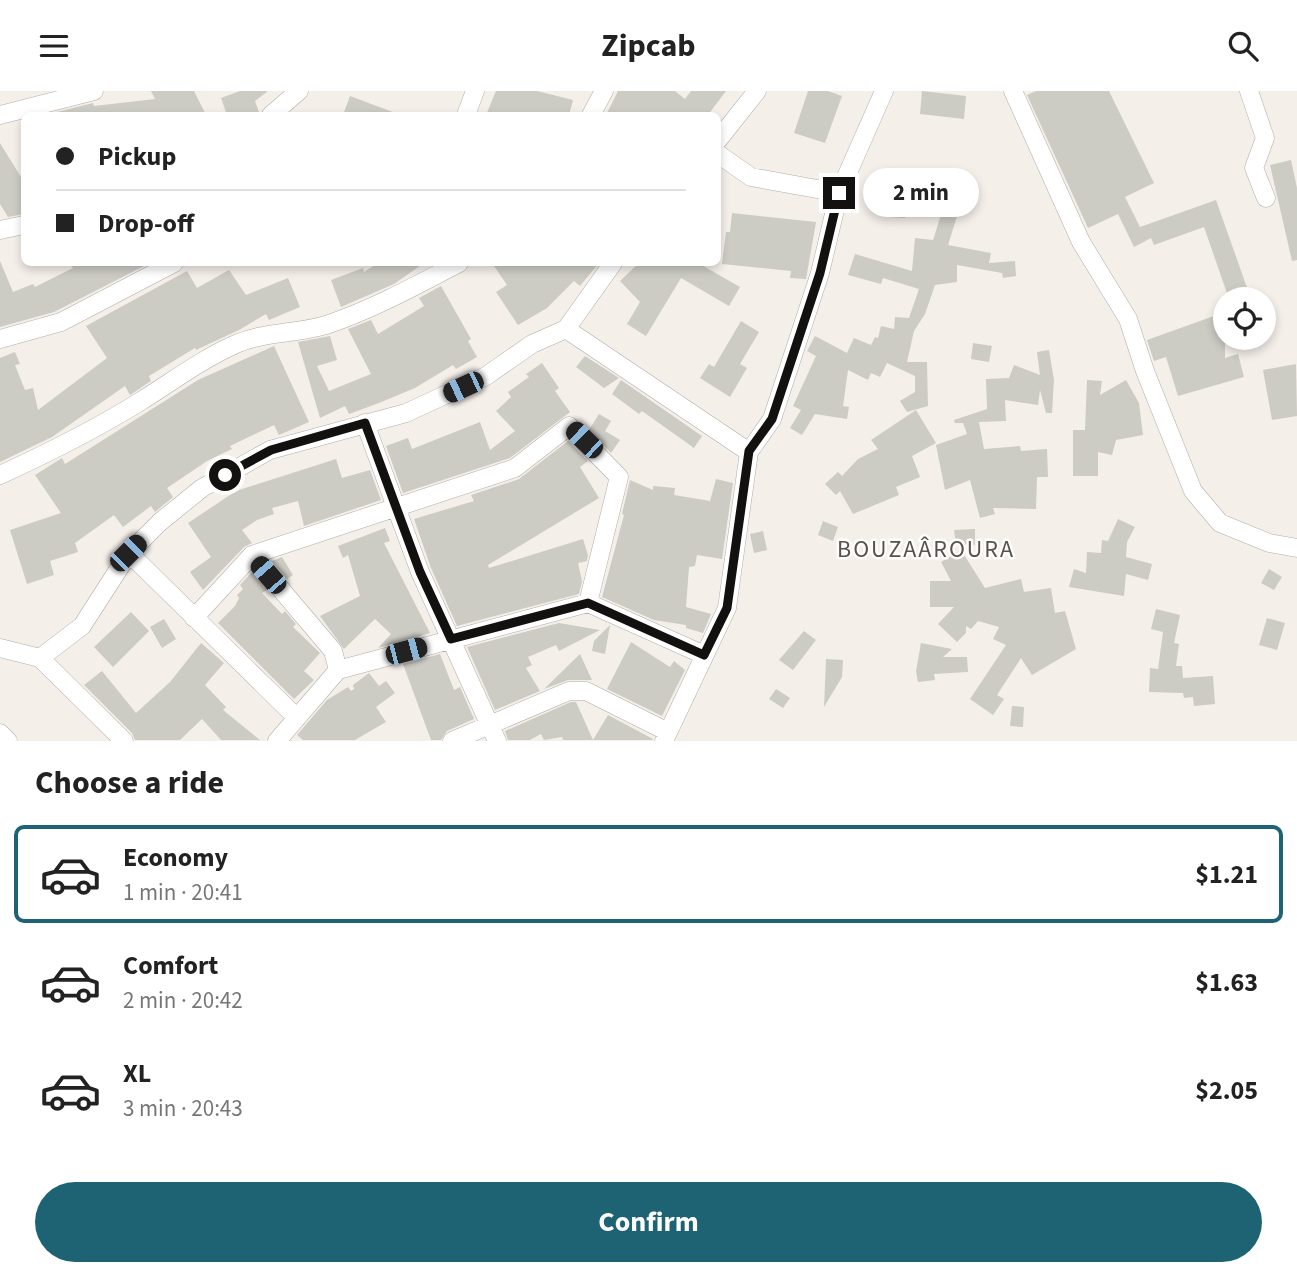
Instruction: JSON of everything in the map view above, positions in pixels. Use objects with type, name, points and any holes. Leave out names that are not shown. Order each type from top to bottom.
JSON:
[{"type":"street","points":[[0,115],[94,91]]},
{"type":"street","points":[[274,112],[299,91]]},
{"type":"street","points":[[467,112],[475,91]]},
{"type":"street","points":[[593,112],[604,91]]},
{"type":"street","points":[[721,136],[757,91]]},
{"type":"street","points":[[452,740],[569,691],[586,691],[666,736],[727,608],[749,451],[772,419],[820,273],[839,193],[884,91]]},
{"type":"street","points":[[1013,91],[1081,242],[1128,319],[1145,372],[1193,491],[1220,523],[1269,543],[1297,548]]},
{"type":"street","points":[[1249,91],[1265,138],[1254,168],[1266,198],[1261,186]]},
{"type":"street","points":[[721,156],[751,177],[839,193]]},
{"type":"street","points":[[0,230],[21,226]]},
{"type":"street","points":[[0,339],[61,321],[168,266]]},
{"type":"street","points":[[0,475],[92,429],[197,363],[239,342],[277,332],[327,325],[395,297],[453,266]]},
{"type":"street","points":[[40,658],[82,626],[128,553],[160,522],[202,488],[271,450],[406,413],[486,376],[532,344],[566,329],[611,266]]},
{"type":"street","points":[[566,329],[749,451]]},
{"type":"street","points":[[365,423],[394,506],[497,740]]},
{"type":"street","points":[[194,618],[252,555],[515,468],[569,426],[619,477],[588,603]]},
{"type":"street","points":[[128,553],[297,718]]},
{"type":"street","points":[[252,555],[334,651],[338,670]]},
{"type":"street","points":[[277,740],[338,670],[588,603],[704,655]]},
{"type":"street","points":[[0,648],[40,658],[124,740]]},
{"type":"street","points":[[0,733],[8,740]]},
{"type":"building","points":[[151,91],[194,91],[204,112],[57,112],[93,103],[94,106],[155,99]]},
{"type":"building","points":[[240,91],[268,91],[255,101],[259,112],[226,112],[221,98]]},
{"type":"building","points":[[496,91],[537,91],[573,100],[570,112],[487,112]]},
{"type":"building","points":[[618,91],[675,91],[685,99],[691,91],[726,91],[710,112],[608,112]]},
{"type":"building","points":[[808,91],[828,91],[842,96],[825,143],[794,133]]},
{"type":"building","points":[[922,91],[966,96],[964,119],[920,114]]},
{"type":"building","points":[[1036,91],[1109,91],[1154,183],[1125,197],[1140,227],[1216,200],[1247,287],[1225,287],[1204,227],[1154,245],[1151,238],[1134,247],[1118,214],[1088,228],[1027,95]]},
{"type":"building","points":[[350,96],[393,112],[344,112]]},
{"type":"building","points":[[0,143],[21,177],[21,215],[8,217],[0,204]]},
{"type":"building","points":[[1291,160],[1297,188],[1297,260],[1292,261],[1270,165]]},
{"type":"building","points":[[948,193],[963,197],[948,245],[991,253],[989,263],[1015,261],[1016,276],[1003,278],[1002,273],[957,265],[957,282],[935,285],[925,314],[914,331],[907,362],[927,362],[928,406],[907,412],[900,401],[915,392],[915,376],[887,363],[880,377],[871,373],[868,380],[848,370],[843,406],[849,407],[847,419],[815,414],[802,435],[790,428],[801,410],[793,406],[816,356],[807,351],[815,336],[847,353],[854,338],[871,345],[875,337],[878,338],[881,326],[894,329],[895,317],[909,318],[919,289],[883,278],[881,284],[848,275],[855,254],[912,271],[915,238],[933,240]]},
{"type":"building","points":[[890,200],[938,203],[904,218],[889,217]]},
{"type":"building","points":[[732,213],[816,222],[806,279],[790,278],[791,271],[722,264],[726,232],[730,232]]},
{"type":"building","points":[[0,261],[13,292],[33,284],[35,287],[73,268],[71,266],[144,266],[54,312],[0,327]]},
{"type":"building","points":[[373,266],[420,266],[394,284],[341,307],[331,280],[363,268],[364,272]]},
{"type":"building","points":[[494,266],[597,266],[580,286],[574,281],[547,308],[518,325],[496,292],[507,285]]},
{"type":"building","points":[[636,266],[703,266],[740,287],[729,306],[681,278],[646,336],[627,324],[640,302],[620,281]]},
{"type":"building","points":[[229,270],[246,295],[288,278],[300,307],[269,320],[266,314],[239,330],[196,350],[195,348],[149,376],[151,381],[130,395],[125,386],[52,437],[0,462],[0,358],[15,352],[20,364],[15,365],[25,390],[33,388],[38,410],[107,358],[86,326],[187,271],[197,288]]},
{"type":"building","points":[[441,286],[471,339],[468,341],[477,357],[456,369],[453,365],[415,388],[379,403],[349,414],[345,406],[320,418],[298,342],[330,336],[337,360],[317,366],[329,391],[371,374],[348,329],[371,320],[378,334],[424,306],[419,298]]},
{"type":"building","points":[[1213,316],[1213,350],[1225,350],[1225,358],[1238,354],[1244,377],[1178,396],[1166,357],[1154,361],[1147,340]]},
{"type":"building","points":[[741,321],[759,332],[740,364],[747,368],[730,397],[700,378],[709,364],[714,367]]},
{"type":"building","points":[[973,343],[992,346],[989,362],[971,359]]},
{"type":"building","points":[[274,346],[309,422],[279,435],[274,425],[230,446],[232,449],[207,461],[167,488],[173,497],[155,512],[151,506],[123,527],[114,515],[75,543],[78,552],[50,561],[54,575],[27,584],[10,530],[61,513],[35,475],[62,458],[65,464],[198,380]]},
{"type":"building","points":[[1049,350],[1054,380],[1052,413],[1046,413],[1040,390],[1038,405],[1005,400],[1006,421],[979,422],[984,449],[1020,446],[1021,451],[1047,449],[1048,477],[1037,477],[1036,509],[993,508],[995,514],[980,518],[970,480],[945,490],[936,445],[967,434],[963,423],[955,423],[954,420],[987,409],[986,379],[1009,378],[1014,365],[1040,375],[1037,352]]},
{"type":"building","points":[[585,356],[619,378],[604,388],[576,367]]},
{"type":"building","points":[[542,363],[559,388],[555,391],[570,412],[510,458],[403,493],[386,446],[408,438],[412,449],[480,422],[490,450],[515,431],[496,411],[511,397],[508,392],[529,377],[526,374]]},
{"type":"building","points":[[1296,364],[1297,416],[1272,420],[1263,370]]},
{"type":"building","points":[[621,380],[702,436],[694,448],[642,411],[639,414],[612,394]]},
{"type":"building","points":[[1087,380],[1102,381],[1100,395],[1126,380],[1139,403],[1143,435],[1116,440],[1112,455],[1098,452],[1098,476],[1073,476],[1073,430],[1085,430]]},
{"type":"building","points":[[916,410],[936,443],[912,456],[920,477],[896,487],[899,495],[853,514],[840,491],[836,495],[825,484],[838,472],[842,476],[858,459],[878,449],[871,440]]},
{"type":"building","points":[[599,414],[611,421],[605,431],[620,440],[611,453],[589,430]]},
{"type":"building","points":[[568,441],[588,461],[580,467],[599,498],[488,565],[489,568],[583,539],[588,555],[587,561],[578,563],[582,581],[579,594],[457,626],[431,568],[414,519],[474,501],[471,495],[519,479]]},
{"type":"building","points":[[336,459],[342,478],[370,470],[381,500],[304,526],[298,501],[272,508],[274,514],[257,520],[242,530],[252,543],[244,547],[203,590],[190,572],[211,557],[188,523],[236,491]]},
{"type":"building","points":[[716,479],[733,483],[722,559],[697,555],[695,566],[689,567],[686,607],[711,614],[703,633],[686,628],[686,625],[654,620],[602,597],[624,515],[622,514],[630,480],[653,490],[653,486],[675,488],[674,495],[710,501]]},
{"type":"building","points":[[1118,519],[1135,527],[1127,542],[1126,557],[1152,564],[1148,580],[1126,574],[1124,596],[1069,587],[1074,569],[1086,573],[1087,552],[1101,553],[1102,540],[1108,541]]},
{"type":"building","points":[[823,521],[838,527],[833,541],[818,535]]},
{"type":"building","points":[[385,528],[390,541],[384,543],[430,633],[378,648],[391,634],[375,619],[344,649],[320,616],[360,596],[348,555],[343,558],[338,546]]},
{"type":"building","points":[[975,529],[975,545],[956,545],[954,530]]},
{"type":"building","points":[[763,531],[767,550],[754,553],[750,534]]},
{"type":"building","points":[[961,550],[985,588],[1021,579],[1024,592],[1051,588],[1055,613],[1065,611],[1076,649],[1032,675],[1021,658],[997,695],[1004,699],[993,715],[970,699],[1006,645],[993,639],[999,627],[978,621],[971,629],[966,626],[966,633],[957,642],[938,624],[954,607],[930,607],[930,581],[951,581],[941,562]]},
{"type":"building","points":[[282,557],[293,575],[287,579],[272,561]]},
{"type":"building","points":[[1269,569],[1282,577],[1274,590],[1261,583]]},
{"type":"building","points":[[252,572],[267,590],[262,593],[282,614],[285,611],[296,624],[293,627],[320,653],[304,671],[314,680],[294,699],[218,623],[235,606],[239,598],[237,595],[243,589],[240,585]]},
{"type":"building","points":[[1156,609],[1180,615],[1174,643],[1179,644],[1176,666],[1182,666],[1183,678],[1213,676],[1215,704],[1194,706],[1193,697],[1184,698],[1183,693],[1149,692],[1150,668],[1158,669],[1163,632],[1151,629]]},
{"type":"building","points":[[131,612],[149,631],[113,667],[94,647]]},
{"type":"building","points":[[1267,618],[1285,623],[1277,650],[1259,645]]},
{"type":"building","points":[[164,619],[176,639],[162,648],[150,627]]},
{"type":"building","points":[[559,623],[600,630],[559,651],[556,645],[528,657],[532,665],[526,668],[540,691],[495,710],[467,647]]},
{"type":"building","points":[[610,625],[605,654],[592,651],[594,641]]},
{"type":"building","points":[[804,631],[816,640],[793,670],[779,660]]},
{"type":"building","points":[[631,642],[670,667],[674,661],[685,670],[662,716],[607,689]]},
{"type":"building","points":[[201,643],[224,663],[205,685],[226,707],[223,710],[260,740],[221,740],[202,719],[180,740],[135,740],[132,733],[84,685],[102,671],[136,713],[170,682]]},
{"type":"building","points":[[921,643],[952,649],[943,657],[967,657],[968,672],[934,674],[935,680],[918,682],[916,671]]},
{"type":"building","points":[[440,654],[454,690],[460,687],[474,719],[447,731],[441,740],[431,740],[403,664]]},
{"type":"building","points":[[580,654],[592,680],[568,680],[544,689]]},
{"type":"building","points":[[826,659],[843,660],[842,677],[824,707]]},
{"type":"building","points":[[369,673],[379,686],[386,681],[395,693],[376,707],[386,722],[355,740],[303,740],[297,735],[327,700],[348,687],[351,691],[354,689],[353,685]]},
{"type":"building","points":[[776,689],[790,698],[783,708],[769,699]]},
{"type":"building","points":[[576,702],[593,740],[563,740],[562,737],[544,740],[541,734],[530,740],[508,740],[505,731]]},
{"type":"building","points":[[1012,706],[1024,707],[1023,727],[1010,726]]},
{"type":"building","points":[[608,715],[653,739],[652,740],[593,740]]},
{"type":"district","name":"BOUZAÂROURA","points":[[926,549]]},
{"type":"route","points":[[225,475],[271,450],[365,423],[420,572],[451,639],[588,603],[704,655],[727,608],[749,451],[772,419],[820,273],[839,193]]}]
